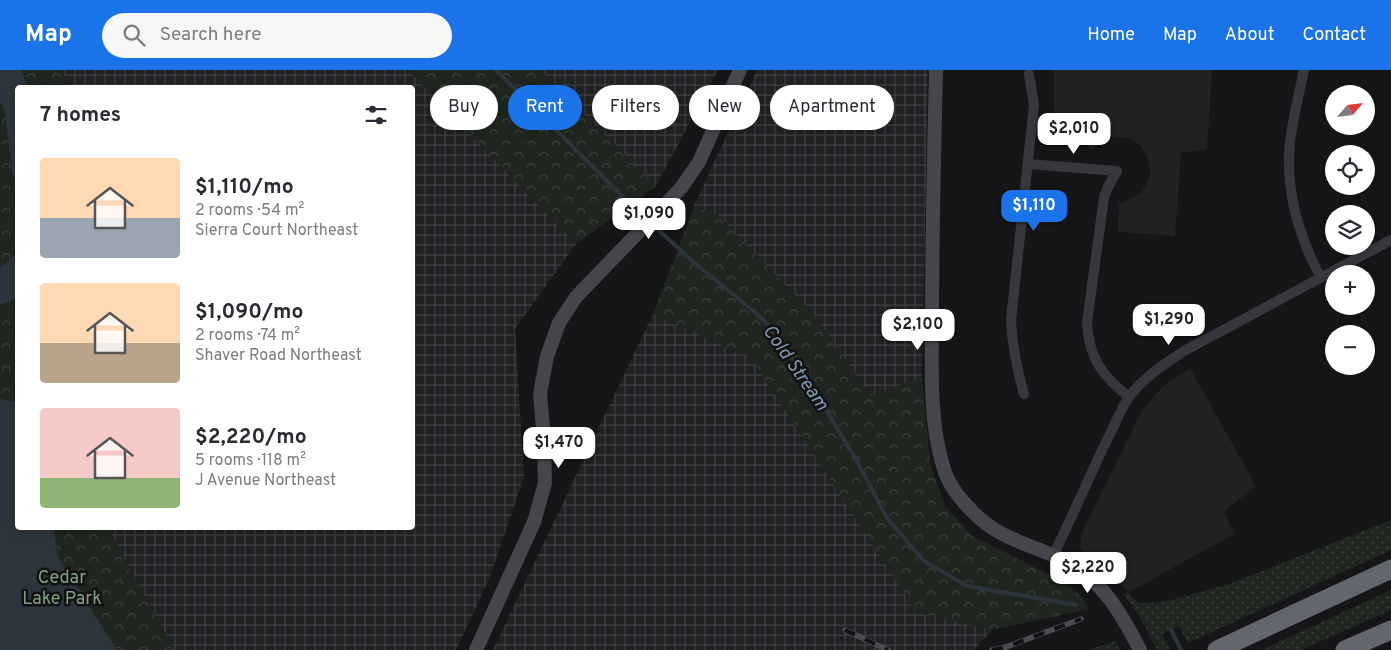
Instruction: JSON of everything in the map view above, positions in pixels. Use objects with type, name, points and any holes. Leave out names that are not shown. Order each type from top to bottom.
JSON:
[{"type":"highway","points":[[1223,647],[1391,569]]},
{"type":"highway","points":[[1345,650],[1391,630]]},
{"type":"street","points":[[476,650],[534,522],[545,483],[540,394],[547,356],[559,323],[576,297],[597,273],[681,188],[699,162],[740,70]]},
{"type":"street","points":[[936,70],[932,219],[933,396],[943,468],[954,489],[970,510],[991,529],[1014,541],[1072,565],[1096,582],[1121,614],[1140,650]]},
{"type":"street","points":[[1304,70],[1290,141],[1289,181],[1293,207],[1301,236],[1321,278]]},
{"type":"street","points":[[1024,394],[1016,364],[1011,320],[1034,105],[1029,74]]},
{"type":"street","points":[[1028,164],[1116,172],[1104,197],[1087,323],[1090,348],[1099,367],[1112,383],[1129,397]]},
{"type":"street","points":[[1054,556],[1095,464],[1129,397],[1158,368],[1184,351],[1391,240]]},
{"type":"shaded area","points":[[0,70],[21,70],[27,85],[15,85],[15,177],[12,173],[5,111],[0,102]]},
{"type":"shaded area","points":[[62,70],[408,70],[430,93],[430,130],[466,130],[576,244],[515,329],[524,477],[490,577],[456,650],[174,650],[109,530],[415,530],[415,85],[69,85]]},
{"type":"shaded area","points":[[540,70],[718,70],[710,85],[689,85],[689,124],[656,186],[600,130],[679,130],[679,85],[592,85],[592,122],[582,112],[582,85],[555,85]]},
{"type":"shaded area","points":[[757,70],[928,70],[922,377],[871,396],[815,316],[717,214],[694,206],[729,130],[760,130],[760,85],[750,85]]},
{"type":"shaded area","points":[[1054,70],[1212,70],[1207,149],[1181,153],[1175,236],[1118,232],[1119,205],[1142,192],[1151,175],[1148,159],[1142,147],[1131,138],[1106,137],[1092,150],[1054,111]]},
{"type":"shaded area","points":[[15,255],[15,298],[0,305],[0,268]]},
{"type":"shaded area","points":[[653,314],[752,359],[917,613],[992,630],[974,650],[493,650]]},
{"type":"shaded area","points":[[1190,368],[1256,486],[1224,512],[1234,534],[1129,592],[1080,549],[1081,535],[1141,412],[1162,387]]},
{"type":"shaded area","points":[[0,399],[15,402],[15,530],[54,530],[57,555],[117,650],[0,650]]},
{"type":"green space","name":"Cedar Lake Park","points":[[0,70],[62,70],[69,85],[15,85],[15,530],[109,530],[174,650],[0,650]]},
{"type":"green space","points":[[408,70],[540,70],[555,85],[508,85],[508,130],[582,130],[582,112],[592,122],[592,130],[600,130],[656,186],[576,244],[466,130],[498,130],[498,85],[430,85],[430,93]]},
{"type":"green space","points":[[694,206],[717,214],[815,316],[871,396],[922,377],[930,463],[945,506],[971,535],[1066,583],[1081,596],[1090,609],[992,630],[917,613],[752,359],[653,314]]},
{"type":"green space","points":[[1391,520],[1391,550],[1188,643],[1179,626],[1162,634],[1170,650],[1157,650],[1141,619],[1124,594],[1129,592],[1131,597],[1140,603],[1164,602],[1229,584]]},
{"type":"green space","points":[[1391,590],[1391,610],[1301,650],[1262,650]]},
{"type":"green space","points":[[1116,641],[1120,650],[1089,650]]},
{"type":"waterway","name":"Cold Stream","points":[[496,70],[626,200],[690,259],[764,320],[804,373],[858,463],[887,518],[924,561],[967,586],[1076,605]]},
{"type":"waterway","name":"Cold Stream","points":[[1171,630],[1181,650]]},
{"type":"railway","points":[[992,650],[1006,647],[1081,619]]},
{"type":"railway","points":[[845,630],[888,650]]}]
